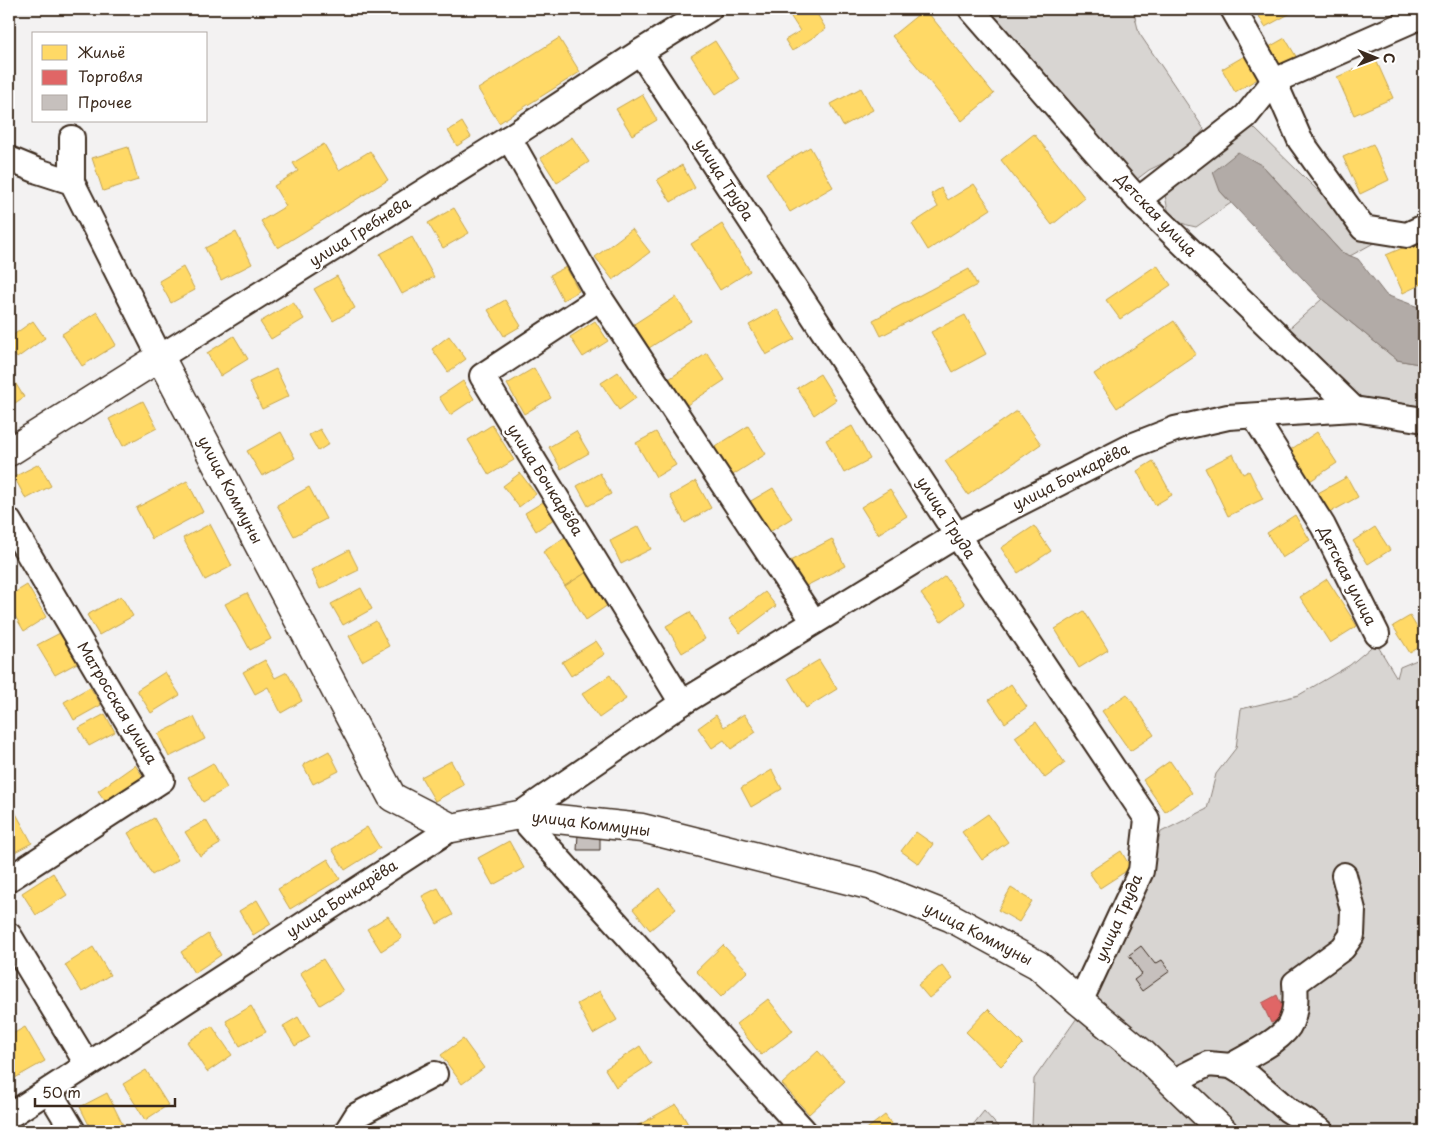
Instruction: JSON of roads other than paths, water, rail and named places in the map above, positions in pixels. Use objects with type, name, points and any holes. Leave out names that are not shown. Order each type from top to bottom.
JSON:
[{"type":"main road","name":"улица Гребнева","points":[[9,452],[160,357]]},
{"type":"main road","name":"улица Коммуны","points":[[160,357],[392,797],[452,828]]},
{"type":"main road","name":"улица Коммуны","points":[[519,815],[642,828],[872,886],[950,917],[1038,965],[1143,1054],[1223,1131]]},
{"type":"main road","name":"улица Бочкарёва","points":[[452,828],[519,815]]},
{"type":"street","name":"улица Гребнева","points":[[160,357],[509,138],[709,9]]},
{"type":"street","name":"Детская улица","points":[[972,9],[1138,200],[1354,409]]},
{"type":"street","points":[[1233,9],[1274,81],[1300,140],[1363,228],[1407,235],[1424,227]]},
{"type":"street","points":[[1138,200],[1246,116],[1274,81],[1424,14]]},
{"type":"street","name":"улица Труда","points":[[640,52],[957,535],[1147,819],[1141,872],[1080,1002]]},
{"type":"street","points":[[9,159],[72,182],[72,138]]},
{"type":"street","points":[[509,138],[600,298],[814,622]]},
{"type":"street","name":"улица Коммуны","points":[[72,182],[160,357]]},
{"type":"street","name":"улица Бочкарёва","points":[[600,298],[482,376],[682,703]]},
{"type":"street","name":"улица Бочкарёва","points":[[519,815],[682,703],[957,535],[1134,445],[1167,432],[1228,417],[1354,409],[1424,420]]},
{"type":"street","name":"Детская улица","points":[[1254,416],[1323,526],[1377,634]]},
{"type":"street","name":"Матросская улица","points":[[9,521],[162,780],[9,879]]},
{"type":"street","name":"улица Коммуны","points":[[519,815],[804,1131]]},
{"type":"street","name":"улица Бочкарёва","points":[[9,1116],[452,828]]},
{"type":"street","points":[[1231,1066],[1281,1036],[1291,1023],[1296,996],[1296,983],[1343,948],[1352,935],[1353,910],[1344,875]]},
{"type":"street","points":[[9,934],[88,1064]]},
{"type":"street","points":[[1172,1082],[1208,1064],[1231,1066],[1251,1078],[1288,1110],[1321,1131]]},
{"type":"street","points":[[347,1131],[357,1115],[434,1074]]},
{"type":"street","points":[[49,1091],[73,1131]]}]
